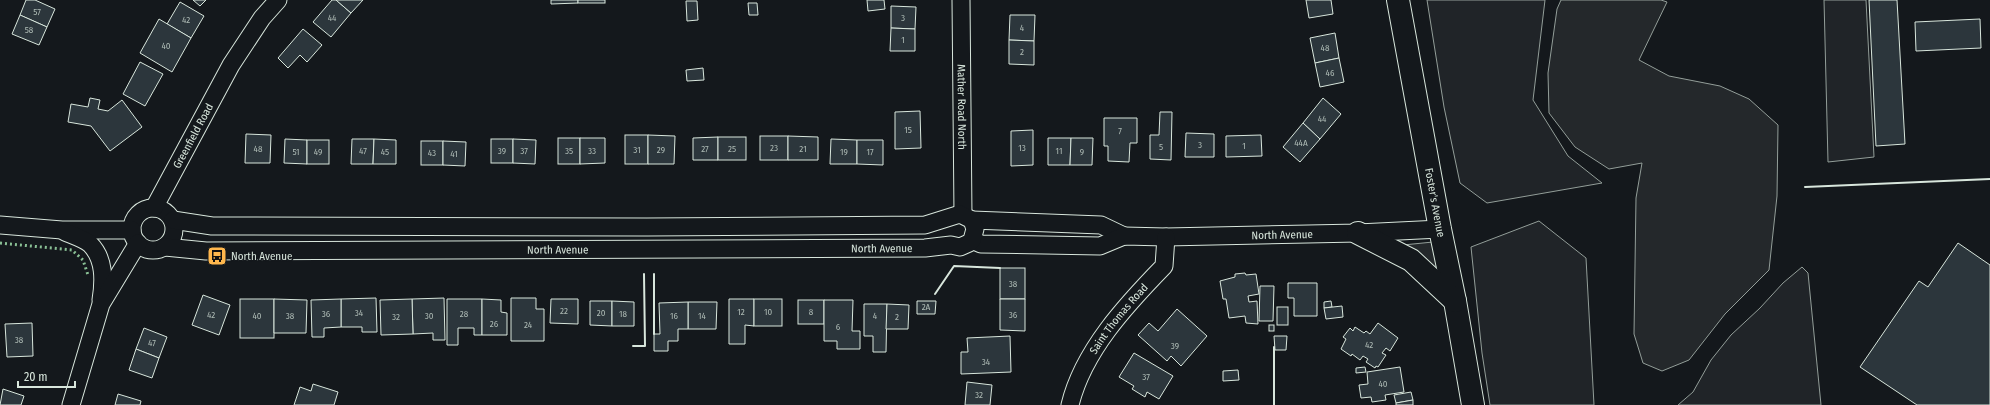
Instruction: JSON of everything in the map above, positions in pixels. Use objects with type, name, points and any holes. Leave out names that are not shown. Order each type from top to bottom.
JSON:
[{"type":"main road","name":"Foster's Avenue","points":[[1398,0],[1440,229],[1456,301],[1472,405]]},
{"type":"main road","points":[[1358,233],[1411,260],[1456,301]]},
{"type":"street","name":"Greenfield Road","points":[[154,208],[232,65],[262,18],[278,0]]},
{"type":"street","name":"Mather Road North","points":[[961,0],[968,217]]},
{"type":"street","points":[[0,225],[135,237],[148,250],[160,250],[173,238],[174,232],[172,220],[165,212],[154,208],[148,209],[136,217],[135,237],[101,304]]},
{"type":"street","name":"North Avenue","points":[[172,220],[212,226],[655,227],[925,225],[946,219],[954,214],[968,217],[1102,224],[1124,236]]},
{"type":"street","points":[[968,217],[975,229],[972,240]]},
{"type":"street","points":[[946,219],[942,228],[942,233],[944,238],[951,245]]},
{"type":"street","name":"North Avenue","points":[[165,247],[206,251],[925,248],[951,245],[960,247],[972,240],[981,244],[1100,246],[1124,236],[1166,237],[1358,233],[1440,229]]},
{"type":"street","points":[[62,230],[90,244],[99,258],[104,282],[101,304],[71,405]]},
{"type":"street","name":"Saint Thomas Road","points":[[1070,405],[1072,395],[1090,356],[1138,293],[1164,266],[1166,237]]},
{"type":"shaded area","points":[[1427,0],[1545,0],[1533,100],[1568,156],[1602,183],[1487,203],[1460,183],[1444,107]]},
{"type":"shaded area","points":[[1561,0],[1661,0],[1667,2],[1639,60],[1669,76],[1720,86],[1749,99],[1778,125],[1777,196],[1769,270],[1725,314],[1689,360],[1662,371],[1643,363],[1634,334],[1636,198],[1642,163],[1609,169],[1575,147],[1549,113],[1548,73],[1557,9]]},
{"type":"shaded area","points":[[1824,0],[1866,0],[1874,157],[1828,162]]},
{"type":"shaded area","points":[[1539,221],[1586,258],[1594,405],[1490,405],[1482,353],[1471,247]]},
{"type":"shaded area","points":[[1433,242],[1441,276],[1403,245]]},
{"type":"shaded area","points":[[1802,267],[1808,273],[1821,405],[1678,405],[1693,392],[1711,360],[1731,335],[1760,308],[1783,283]]},
{"type":"building","points":[[26,0],[35,0],[55,9],[47,27],[20,15]]},
{"type":"building","points":[[193,0],[206,0],[200,6]]},
{"type":"building","points":[[332,0],[336,0],[351,13],[331,37],[313,22]]},
{"type":"building","points":[[336,0],[363,0],[351,13]]},
{"type":"building","points":[[551,0],[578,0],[578,3],[551,4]]},
{"type":"building","points":[[578,0],[605,0],[605,3],[578,3]]},
{"type":"building","points":[[867,0],[884,0],[885,9],[868,11]]},
{"type":"building","points":[[1306,0],[1331,0],[1333,14],[1309,18]]},
{"type":"building","points":[[1869,0],[1897,0],[1905,144],[1876,146]]},
{"type":"building","points":[[686,1],[697,1],[698,20],[687,21]]},
{"type":"building","points":[[180,2],[204,16],[191,38],[167,24]]},
{"type":"building","points":[[748,3],[757,3],[758,15],[749,15]]},
{"type":"building","points":[[891,6],[916,7],[915,29],[891,28]]},
{"type":"building","points":[[20,15],[47,27],[39,45],[12,34]]},
{"type":"building","points":[[1010,15],[1035,15],[1034,41],[1009,40]]},
{"type":"building","points":[[159,19],[191,38],[172,72],[140,53]]},
{"type":"building","points":[[1980,19],[1981,48],[1916,51],[1915,22]]},
{"type":"building","points":[[891,28],[915,29],[915,51],[890,51]]},
{"type":"building","points":[[303,29],[322,45],[307,62],[300,55],[288,68],[278,58]]},
{"type":"building","points":[[1335,33],[1339,58],[1315,63],[1310,38]]},
{"type":"building","points":[[1009,40],[1034,41],[1034,65],[1009,64]]},
{"type":"building","points":[[1339,58],[1344,82],[1320,87],[1315,63]]},
{"type":"building","points":[[140,62],[163,74],[145,106],[123,94]]},
{"type":"building","points":[[703,68],[704,80],[687,81],[686,70]]},
{"type":"building","points":[[90,98],[100,100],[98,109],[108,111],[122,100],[142,127],[110,151],[91,126],[68,122],[71,104],[88,107]]},
{"type":"building","points":[[1323,98],[1341,114],[1320,139],[1303,123]]},
{"type":"building","points":[[920,111],[921,148],[895,149],[895,112]]},
{"type":"building","points":[[1160,112],[1172,112],[1171,160],[1150,159],[1150,135],[1159,135]]},
{"type":"building","points":[[1104,118],[1137,118],[1137,143],[1130,143],[1129,162],[1108,161],[1108,146],[1104,146]]},
{"type":"building","points":[[1303,123],[1320,139],[1300,162],[1283,147]]},
{"type":"building","points":[[1033,130],[1033,165],[1011,166],[1011,131]]},
{"type":"building","points":[[1186,133],[1214,134],[1214,157],[1185,157]]},
{"type":"building","points":[[246,134],[271,135],[270,163],[245,163]]},
{"type":"building","points":[[625,135],[648,135],[648,164],[625,164]]},
{"type":"building","points":[[648,135],[675,136],[674,164],[648,164]]},
{"type":"building","points":[[1261,135],[1262,156],[1226,157],[1226,136]]},
{"type":"building","points":[[760,136],[788,136],[788,160],[760,160]]},
{"type":"building","points":[[788,136],[818,137],[818,160],[788,160]]},
{"type":"building","points":[[718,137],[718,160],[693,160],[693,138]]},
{"type":"building","points":[[718,137],[746,137],[746,160],[718,160]]},
{"type":"building","points":[[558,138],[580,138],[580,164],[558,164]]},
{"type":"building","points":[[580,138],[605,138],[605,163],[580,164]]},
{"type":"building","points":[[1048,138],[1071,138],[1070,165],[1048,165]]},
{"type":"building","points":[[1071,138],[1093,138],[1092,165],[1070,165]]},
{"type":"building","points":[[285,139],[307,140],[307,164],[284,163]]},
{"type":"building","points":[[352,139],[374,139],[373,164],[351,164]]},
{"type":"building","points":[[374,139],[396,140],[396,164],[373,164]]},
{"type":"building","points":[[491,139],[513,139],[513,163],[491,163]]},
{"type":"building","points":[[513,139],[536,140],[535,164],[513,163]]},
{"type":"building","points":[[831,139],[857,140],[857,164],[830,164]]},
{"type":"building","points":[[307,140],[329,140],[329,164],[307,164]]},
{"type":"building","points":[[857,140],[883,140],[883,165],[857,164]]},
{"type":"building","points":[[421,141],[443,141],[443,165],[421,165]]},
{"type":"building","points":[[443,141],[466,142],[465,166],[443,165]]},
{"type":"building","points":[[1958,243],[1990,265],[1990,405],[1917,405],[1860,367],[1919,281],[1928,287]]},
{"type":"building","points":[[1000,268],[1025,268],[1025,299],[1000,299]]},
{"type":"building","points":[[1245,273],[1246,275],[1256,274],[1259,294],[1248,296],[1249,302],[1257,301],[1258,324],[1246,323],[1245,316],[1229,318],[1226,299],[1223,299],[1220,281],[1235,277],[1235,274]]},
{"type":"building","points":[[1288,283],[1317,283],[1317,316],[1294,316],[1294,298],[1288,298]]},
{"type":"building","points":[[1260,286],[1274,286],[1273,321],[1259,321]]},
{"type":"building","points":[[203,295],[230,305],[219,335],[192,325]]},
{"type":"building","points":[[376,298],[377,332],[362,332],[362,327],[341,327],[341,299]]},
{"type":"building","points":[[444,298],[445,340],[433,340],[433,333],[413,334],[412,299]]},
{"type":"building","points":[[511,298],[536,298],[536,309],[544,309],[544,341],[511,341]]},
{"type":"building","points":[[240,299],[274,299],[274,338],[240,338]]},
{"type":"building","points":[[274,299],[307,300],[306,333],[274,333]]},
{"type":"building","points":[[341,299],[341,327],[324,328],[324,337],[312,337],[311,300]]},
{"type":"building","points":[[412,299],[413,334],[381,335],[380,300]]},
{"type":"building","points":[[447,299],[482,299],[482,335],[474,335],[474,328],[458,328],[458,345],[447,345]]},
{"type":"building","points":[[482,299],[501,300],[501,312],[507,313],[507,335],[482,335]]},
{"type":"building","points":[[551,299],[578,299],[578,324],[550,323]]},
{"type":"building","points":[[729,299],[754,299],[754,326],[745,325],[745,344],[729,344]]},
{"type":"building","points":[[754,299],[782,299],[782,326],[754,326]]},
{"type":"building","points":[[1000,299],[1025,299],[1025,331],[1000,330]]},
{"type":"building","points":[[798,300],[824,300],[824,324],[798,324]]},
{"type":"building","points":[[824,300],[853,300],[852,331],[860,331],[860,349],[837,349],[837,341],[824,341]]},
{"type":"building","points":[[590,301],[612,301],[612,326],[590,325]]},
{"type":"building","points":[[612,301],[634,302],[634,326],[612,326]]},
{"type":"building","points":[[917,301],[936,301],[935,314],[917,314]]},
{"type":"building","points":[[1331,301],[1332,307],[1324,308],[1324,302]]},
{"type":"building","points":[[688,302],[717,302],[716,329],[688,329]]},
{"type":"building","points":[[688,302],[688,329],[678,329],[678,341],[668,341],[668,351],[654,351],[654,334],[660,334],[659,303]]},
{"type":"building","points":[[864,304],[887,304],[886,352],[873,352],[873,336],[864,336]]},
{"type":"building","points":[[887,304],[909,305],[908,329],[886,329]]},
{"type":"building","points":[[1342,306],[1343,317],[1326,319],[1324,308]]},
{"type":"building","points":[[1277,307],[1288,307],[1288,325],[1277,325]]},
{"type":"building","points":[[1177,309],[1207,336],[1181,366],[1171,356],[1167,361],[1138,335],[1149,323],[1158,331]]},
{"type":"building","points":[[32,323],[33,356],[7,357],[5,324]]},
{"type":"building","points":[[1378,323],[1398,338],[1390,351],[1386,348],[1382,353],[1386,355],[1378,367],[1376,366],[1375,368],[1366,362],[1368,359],[1363,356],[1360,360],[1341,349],[1346,339],[1343,337],[1350,328],[1353,331],[1355,327],[1364,333],[1366,331],[1370,334]]},
{"type":"building","points":[[1269,325],[1274,325],[1274,331],[1269,331]]},
{"type":"building","points":[[144,328],[167,337],[159,358],[136,349]]},
{"type":"building","points":[[1010,336],[1011,372],[961,374],[961,352],[968,352],[967,338]]},
{"type":"building","points":[[1274,336],[1287,336],[1286,350],[1275,350]]},
{"type":"building","points":[[136,349],[159,358],[152,378],[129,370]]},
{"type":"building","points":[[1134,353],[1173,376],[1159,399],[1147,392],[1145,397],[1132,389],[1134,386],[1119,377]]},
{"type":"building","points":[[1365,367],[1366,372],[1356,373],[1356,368]]},
{"type":"building","points":[[1400,367],[1404,392],[1385,395],[1386,400],[1372,402],[1371,397],[1361,398],[1359,385],[1368,384],[1367,372]]},
{"type":"building","points":[[1238,370],[1239,380],[1223,381],[1223,371]]},
{"type":"building","points":[[967,382],[992,385],[990,405],[965,405]]},
{"type":"building","points":[[313,384],[338,392],[334,405],[294,405],[300,387],[311,391]]},
{"type":"building","points":[[3,389],[24,396],[21,405],[0,405]]},
{"type":"building","points":[[1411,392],[1413,400],[1396,403],[1394,395]]},
{"type":"building","points":[[118,394],[141,401],[140,405],[115,405]]},
{"type":"building","points":[[1413,400],[1413,405],[1396,405],[1396,403]]},
{"type":"hedge","points":[[0,243],[72,250],[83,260],[88,275]]},
{"type":"wall","points":[[1805,187],[1990,179]]},
{"type":"wall","points":[[935,294],[954,266],[1000,268]]},
{"type":"wall","points":[[633,346],[645,346],[644,274]]},
{"type":"wall","points":[[654,274],[654,334]]},
{"type":"wall","points":[[1274,347],[1274,405]]},
{"type":"place","name":"North Avenue","points":[[217,256]]}]
